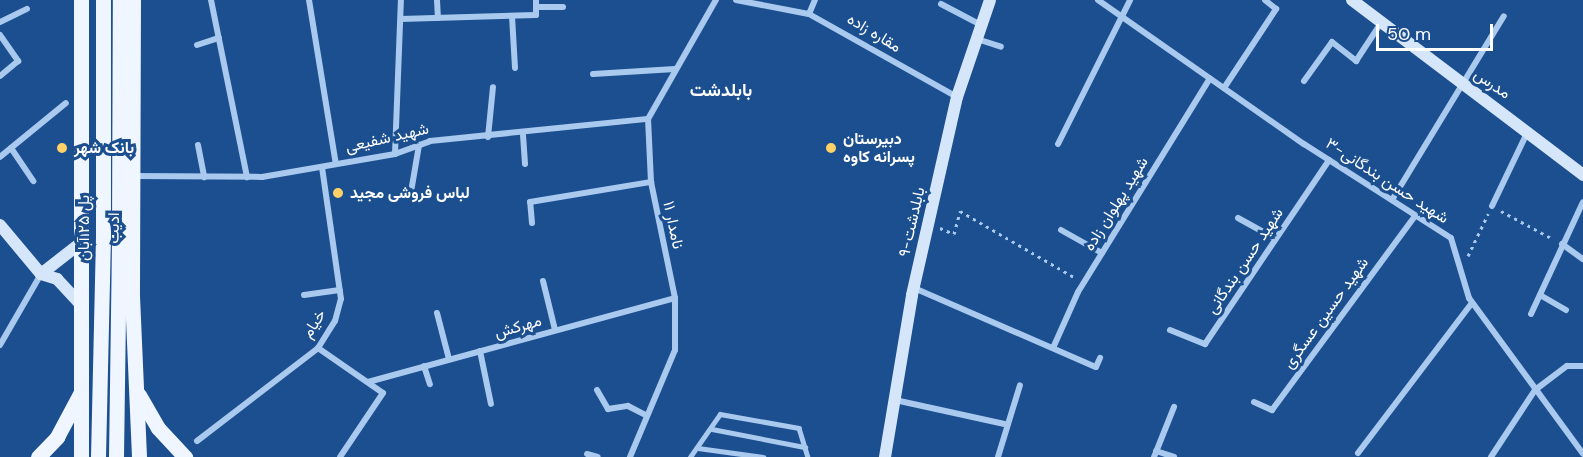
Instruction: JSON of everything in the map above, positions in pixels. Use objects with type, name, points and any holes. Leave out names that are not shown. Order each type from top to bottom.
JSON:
[{"type":"main road","name":"ادیب","points":[[81,0],[81,457]]},
{"type":"main road","name":"پل ۲۵ آبان","points":[[98,457],[103,0]]},
{"type":"main road","name":"ادیب","points":[[116,457],[120,0]]},
{"type":"main road","name":"ادیب","points":[[134,0],[132,296],[139,457]]},
{"type":"main road","points":[[81,305],[104,325],[120,320],[132,296]]},
{"type":"main road","points":[[136,387],[158,428],[185,457]]},
{"type":"main road","points":[[38,457],[57,437],[82,388]]},
{"type":"street","points":[[211,0],[247,177]]},
{"type":"street","points":[[309,0],[336,164]]},
{"type":"street","points":[[395,154],[401,0]]},
{"type":"street","points":[[437,0],[438,18]]},
{"type":"street","name":"مقاره زاده","points":[[736,0],[809,14],[957,97]]},
{"type":"street","points":[[809,14],[815,0]]},
{"type":"street","name":"۹-بابلدشت","points":[[885,457],[914,287],[957,97],[990,0]]},
{"type":"street","name":"۳-شهید حسن بندگانی","points":[[1098,0],[1329,160],[1451,238],[1472,303],[1583,454]]},
{"type":"street","points":[[1058,144],[1120,14],[1130,0]]},
{"type":"street","points":[[1224,88],[1276,9],[1265,0]]},
{"type":"street","name":"مدرس","points":[[1352,0],[1462,84],[1528,130],[1583,175]]},
{"type":"street","points":[[648,119],[711,2]]},
{"type":"street","points":[[401,19],[536,15],[537,4],[563,7]]},
{"type":"street","points":[[941,4],[981,26]]},
{"type":"street","points":[[0,22],[27,9]]},
{"type":"street","points":[[512,16],[515,68]]},
{"type":"street","points":[[1392,200],[1504,16]]},
{"type":"street","points":[[1304,81],[1332,42],[1356,61],[1381,23]]},
{"type":"street","points":[[0,35],[18,61],[0,76]]},
{"type":"street","points":[[197,45],[219,38]]},
{"type":"street","points":[[977,39],[1001,47]]},
{"type":"street","points":[[593,74],[675,69]]},
{"type":"street","name":"شهید پهلوان زاده","points":[[1053,348],[1084,282],[1210,78]]},
{"type":"street","points":[[488,137],[493,87]]},
{"type":"street","points":[[0,157],[66,103]]},
{"type":"street","name":"شهید شفیعی","points":[[133,176],[247,177],[395,154],[419,145],[648,119]]},
{"type":"street","name":"۱۱ نامدار","points":[[630,457],[675,350],[675,298],[651,182],[648,119]]},
{"type":"street","points":[[1492,206],[1528,130]]},
{"type":"street","points":[[523,135],[525,164]]},
{"type":"street","points":[[198,145],[204,177]]},
{"type":"street","points":[[411,192],[419,145]]},
{"type":"street","points":[[11,148],[33,181]]},
{"type":"street","name":"شهید حسن بندگانی","points":[[1170,330],[1205,345],[1329,160]]},
{"type":"street","name":"خیام","points":[[197,441],[318,348],[335,321],[340,290],[322,166]]},
{"type":"street","points":[[532,223],[530,202],[651,182]]},
{"type":"street","points":[[1531,314],[1583,202]]},
{"type":"street","name":"شهید حسین عسگری","points":[[1254,402],[1272,410],[1414,216]]},
{"type":"street","points":[[1238,218],[1276,239]]},
{"type":"street","points":[[0,225],[41,274],[57,279],[81,305]]},
{"type":"street","points":[[1061,230],[1102,253]]},
{"type":"street","points":[[0,345],[41,274],[82,242]]},
{"type":"street","points":[[1562,244],[1583,259]]},
{"type":"street","points":[[543,281],[555,330]]},
{"type":"street","points":[[914,287],[1096,367],[1100,358]]},
{"type":"street","points":[[304,295],[340,290]]},
{"type":"street","points":[[1540,295],[1566,310]]},
{"type":"street","name":"مهرکش","points":[[368,382],[675,298]]},
{"type":"street","points":[[1358,453],[1472,303]]},
{"type":"street","points":[[437,313],[449,359]]},
{"type":"street","points":[[318,348],[383,393],[340,457]]},
{"type":"street","points":[[480,351],[491,404]]},
{"type":"street","points":[[424,366],[430,384]]},
{"type":"street","points":[[1491,457],[1535,390],[1567,366],[1583,366]]},
{"type":"street","points":[[999,457],[1008,432],[1004,424],[1020,385]]},
{"type":"street","points":[[597,390],[608,409],[628,406],[646,415]]},
{"type":"street","points":[[895,400],[1004,424]]},
{"type":"street","points":[[1174,407],[1155,454],[1174,457]]},
{"type":"street","points":[[587,454],[598,457]]},
{"type":"lane","points":[[690,457],[712,429],[720,414],[799,428],[808,457]]},
{"type":"lane","points":[[712,429],[805,447]]},
{"type":"lane","points":[[698,448],[762,457]]},
{"type":"path","points":[[1461,271],[1492,206],[1562,244]]},
{"type":"path","points":[[928,224],[954,234],[960,211],[1084,282]]},
{"type":"place","name":"بانک شهر","points":[[62,148]]},
{"type":"place","name":"دبیرستان پسرانه کاوه","points":[[831,148]]},
{"type":"place","name":"لباس فروشی مجید","points":[[338,193]]},
{"type":"district","name":"بابلدشت","points":[[721,90]]}]
